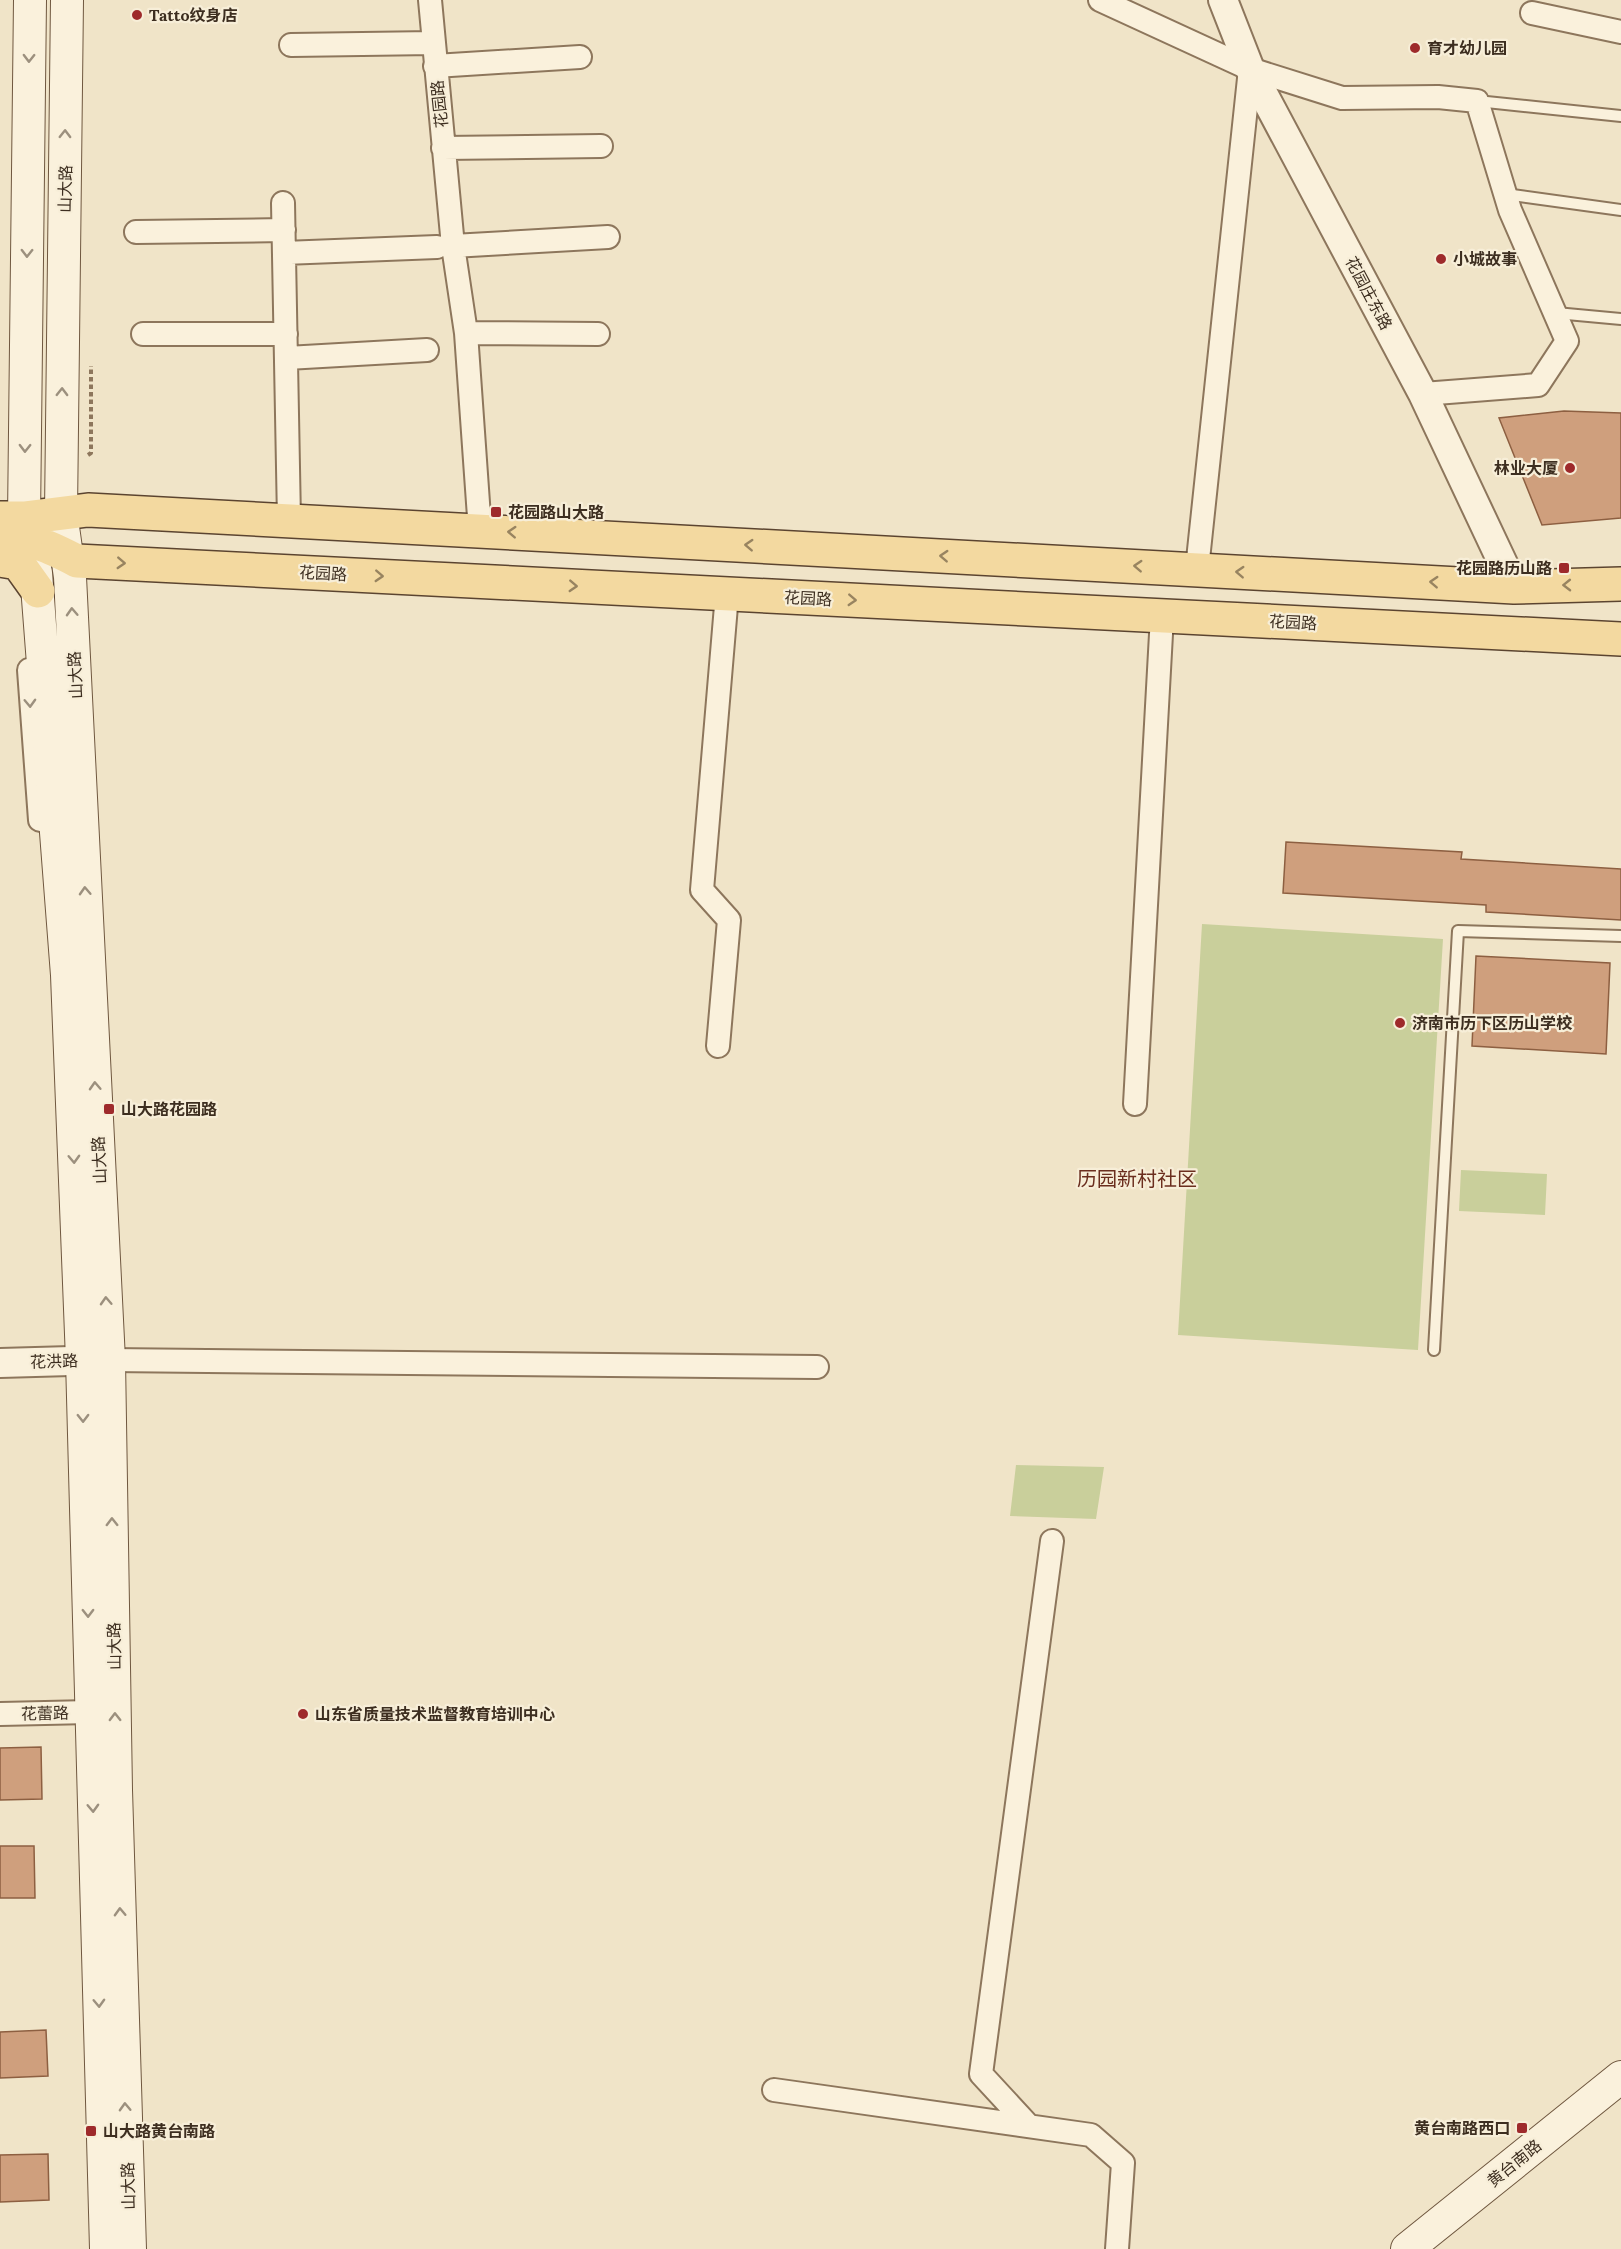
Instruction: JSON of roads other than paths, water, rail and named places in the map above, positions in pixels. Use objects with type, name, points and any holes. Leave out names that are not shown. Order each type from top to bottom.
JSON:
[{"type":"main road","name":"山大路","points":[[30,0],[17,548],[67,975],[95,1360],[90,1712],[106,2249]]},
{"type":"main road","name":"山大路","points":[[67,0],[61,513],[70,577],[95,1360],[116,1791],[130,2249]]},
{"type":"main road","points":[[17,548],[61,513],[88,510],[1514,586],[1621,584]]},
{"type":"main road","name":"花园路","points":[[17,548],[65,553],[77,561],[1621,639]]},
{"type":"main road","name":"黄台南路","points":[[1407,2249],[1621,2078]]},
{"type":"street","name":"花园路","points":[[429,0],[443,148],[445,247],[466,333],[480,531]]},
{"type":"street","points":[[1100,0],[1250,69],[1342,98],[1438,97],[1476,101],[1505,194],[1567,341],[1538,385],[1423,394]]},
{"type":"street","name":"花园庄东路","points":[[1223,0],[1250,69],[1423,394],[1514,586]]},
{"type":"street","points":[[1532,13],[1621,32]]},
{"type":"street","points":[[291,45],[433,43]]},
{"type":"street","points":[[435,66],[580,57]]},
{"type":"street","points":[[1197,569],[1250,69]]},
{"type":"street","points":[[443,148],[601,146]]},
{"type":"street","points":[[283,203],[290,520]]},
{"type":"street","points":[[136,232],[284,230]]},
{"type":"street","points":[[285,253],[445,247],[608,237]]},
{"type":"street","points":[[466,333],[598,334]]},
{"type":"street","points":[[143,334],[286,334]]},
{"type":"street","points":[[287,358],[427,350]]},
{"type":"street","points":[[718,1046],[729,920],[702,890],[727,594]]},
{"type":"street","points":[[1135,1104],[1162,616]]},
{"type":"street","points":[[95,1360],[817,1367]]},
{"type":"street","name":"花洪路","points":[[0,1363],[95,1360]]},
{"type":"street","points":[[1029,2126],[981,2074],[1052,1541]]},
{"type":"street","name":"花蕾路","points":[[0,1714],[90,1712]]},
{"type":"street","points":[[774,2090],[1091,2135],[1123,2163],[1117,2249]]},
{"type":"lane","points":[[1476,101],[1621,117]]},
{"type":"lane","points":[[1505,194],[1621,210]]},
{"type":"lane","points":[[1555,313],[1621,319]]},
{"type":"lane","points":[[1434,1350],[1458,931],[1621,936]]},
{"type":"place","name":"Tatto纹身店","points":[[137,15]]},
{"type":"place","name":"育才幼儿园","points":[[1415,48]]},
{"type":"place","name":"小城故事","points":[[1441,259]]},
{"type":"place","name":"林业大厦","points":[[1570,468]]},
{"type":"place","name":"花园路山大路","points":[[496,512]]},
{"type":"place","name":"花园路历山路","points":[[1564,568]]},
{"type":"place","name":"济南市历下区历山学校","points":[[1400,1023]]},
{"type":"place","name":"山大路花园路","points":[[109,1109]]},
{"type":"place","name":"山东省质量技术监督教育培训中心","points":[[303,1714]]},
{"type":"place","name":"黄台南路西口","points":[[1522,2128]]},
{"type":"place","name":"山大路黄台南路","points":[[91,2131]]},
{"type":"district","name":"历园新村社区","points":[[1137,1178]]}]
